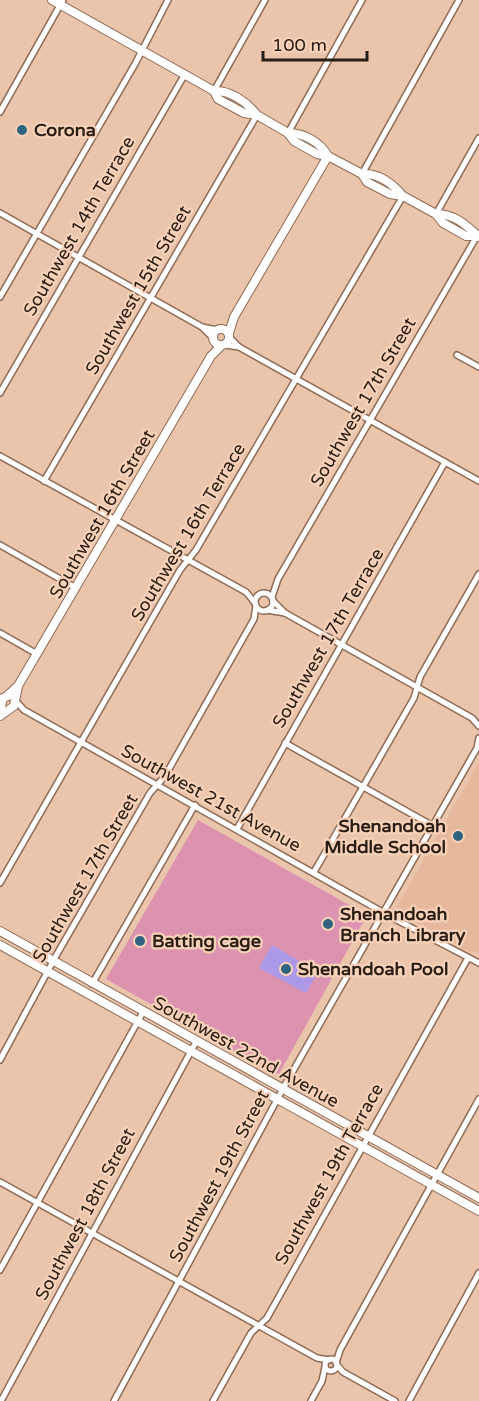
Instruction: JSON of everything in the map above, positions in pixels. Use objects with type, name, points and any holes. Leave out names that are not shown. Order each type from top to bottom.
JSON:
[{"type":"main road","points":[[52,0],[62,2],[214,91],[219,99],[227,104],[244,113],[256,115],[288,133],[302,146],[317,154],[328,156],[362,174],[367,182],[390,194],[403,196],[436,214],[443,224],[466,236],[478,237]]},
{"type":"main road","name":"Southwest 16th Street","points":[[0,716],[6,702],[18,687],[328,156]]},
{"type":"main road","name":"Southwest 22nd Avenue","points":[[0,931],[196,1042],[479,1197]]},
{"type":"main road","name":"Southwest 22nd Avenue","points":[[0,945],[277,1101],[479,1211]]},
{"type":"street","points":[[0,297],[168,0]]},
{"type":"street","points":[[214,91],[265,0]]},
{"type":"street","points":[[288,133],[362,0]]},
{"type":"street","points":[[362,174],[459,0]]},
{"type":"street","points":[[0,112],[62,2]]},
{"type":"street","name":"Southwest 14th Terrace","points":[[0,393],[185,74]]},
{"type":"street","name":"Southwest 15th Street","points":[[44,481],[256,115]]},
{"type":"street","points":[[436,214],[479,138]]},
{"type":"street","name":"Southwest 16th Terrace","points":[[0,883],[403,196]]},
{"type":"street","points":[[0,213],[479,481]]},
{"type":"street","name":"Southwest 17th Street","points":[[0,1060],[47,972],[254,619],[265,610],[272,599],[276,582],[478,237]]},
{"type":"street","points":[[457,355],[479,367]]},
{"type":"street","points":[[1,456],[246,592],[262,593],[272,599],[285,613],[472,718],[479,726]]},
{"type":"street","name":"Southwest 17th Terrace","points":[[237,829],[445,462]]},
{"type":"street","points":[[0,545],[76,588]]},
{"type":"street","points":[[314,872],[414,698],[420,677],[479,574]]},
{"type":"street","name":"Southwest 17th Street","points":[[254,619],[255,605],[262,593],[276,582]]},
{"type":"street","points":[[246,592],[255,605],[265,610],[285,613]]},
{"type":"street","points":[[0,633],[37,654]]},
{"type":"street","name":"Southwest 21st Avenue","points":[[6,702],[479,963]]},
{"type":"street","points":[[472,718],[479,718]]},
{"type":"street","name":"Southwest 19th Street","points":[[114,1401],[282,1089],[478,747],[479,738]]},
{"type":"street","points":[[285,743],[433,826]]},
{"type":"street","points":[[92,984],[195,805]]},
{"type":"street","name":"Southwest 19th Terrace","points":[[213,1401],[251,1333],[267,1318],[367,1135],[468,958]]},
{"type":"street","points":[[0,1270],[143,1012]]},
{"type":"street","name":"Southwest 18th Street","points":[[1,1401],[196,1042]]},
{"type":"street","points":[[311,1401],[322,1381],[332,1371],[333,1362],[479,1099]]},
{"type":"street","points":[[0,1182],[317,1358],[333,1362],[343,1372],[395,1401]]},
{"type":"street","points":[[409,1401],[479,1273]]},
{"type":"street","points":[[317,1358],[332,1371],[343,1372]]},
{"type":"street","points":[[322,1381],[325,1367],[333,1362]]},
{"type":"shaded area","name":"Shenandoah Middle School","points":[[479,762],[479,953],[466,950],[395,910]]},
{"type":"shaded area","points":[[198,820],[367,915],[279,1074],[106,979]]},
{"type":"shaded area","name":"Shenandoah Pool","points":[[272,945],[318,972],[306,993],[259,968]]},
{"type":"place","name":"Corona","points":[[22,130]]},
{"type":"place","name":"Shenandoah Middle School","points":[[458,836]]},
{"type":"place","name":"Shenandoah Branch Library","points":[[328,924]]},
{"type":"place","name":"Batting cage","points":[[140,941]]},
{"type":"place","name":"Shenandoah Pool","points":[[286,969]]}]
